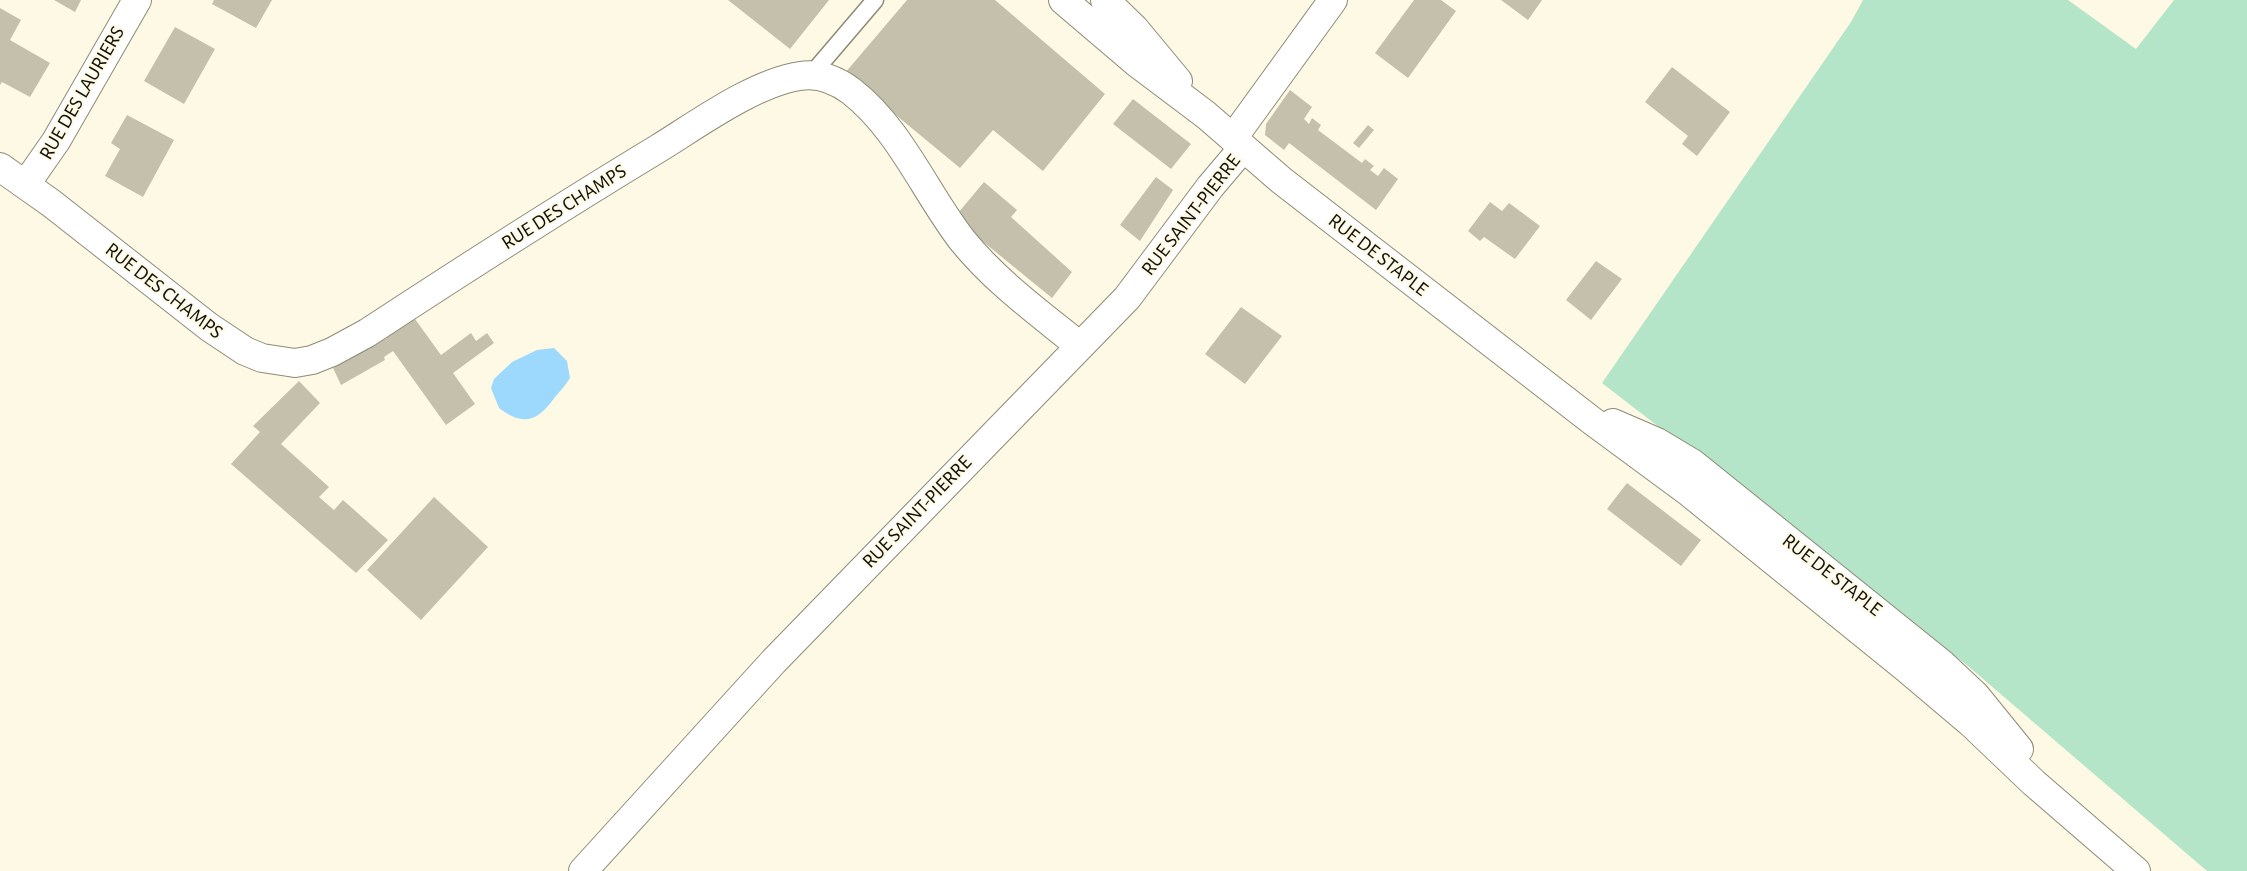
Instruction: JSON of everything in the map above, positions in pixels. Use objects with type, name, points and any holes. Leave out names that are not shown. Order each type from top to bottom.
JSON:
[{"type":"street","name":"RUE DES LAURIERS","points":[[26,184],[56,141],[137,0]]},
{"type":"street","name":"RUE DE STAPLE","points":[[1063,0],[1137,63],[1206,115],[1288,186],[1609,434],[1690,493],[1906,668],[1971,723],[2034,782],[2136,871]]},
{"type":"street","name":"RUE DE STAPLE","points":[[1105,0],[1139,34],[1206,115]]},
{"type":"street","name":"RUE SAINT-PIERRE","points":[[583,871],[774,661],[1141,281],[1210,187],[1333,0]]},
{"type":"street","name":"RUE DES CHAMPS","points":[[0,167],[26,184],[227,340],[262,358],[295,363],[312,360],[355,340],[572,200],[726,107],[781,81],[811,75],[837,82],[865,104],[892,135],[951,225],[977,258],[1011,290],[1080,346]]},
{"type":"lane","points":[[811,75],[875,0]]},
{"type":"green space","points":[[1863,0],[2068,0],[2136,49],[2174,0],[2247,0],[2247,871],[2207,871],[1968,666],[1602,383],[1851,22]]},
{"type":"water","points":[[554,348],[567,361],[570,378],[543,412],[530,419],[523,419],[516,418],[499,408],[491,388],[494,379],[512,362],[537,350]]},
{"type":"building","points":[[54,0],[81,0],[75,12]]},
{"type":"building","points":[[214,0],[272,0],[256,28],[212,4]]},
{"type":"building","points":[[728,0],[829,0],[790,49]]},
{"type":"building","points":[[907,0],[995,0],[1105,94],[1043,171],[993,130],[960,168],[845,73]]},
{"type":"building","points":[[1414,0],[1441,0],[1456,11],[1408,78],[1375,53]]},
{"type":"building","points":[[1501,0],[1542,0],[1528,20]]},
{"type":"building","points":[[0,8],[21,20],[10,40],[50,63],[30,97],[2,82],[0,85]]},
{"type":"building","points":[[175,27],[215,49],[184,104],[144,81]]},
{"type":"building","points":[[1672,67],[1730,112],[1697,156],[1682,144],[1688,136],[1645,102]]},
{"type":"building","points":[[1290,90],[1312,107],[1304,119],[1309,124],[1312,118],[1321,125],[1318,130],[1362,163],[1365,159],[1374,166],[1370,170],[1378,176],[1384,168],[1398,179],[1376,210],[1289,143],[1284,150],[1265,135],[1266,124]]},
{"type":"building","points":[[1133,99],[1191,144],[1171,169],[1113,124]]},
{"type":"building","points":[[127,115],[174,140],[143,197],[105,176],[120,149],[111,143]]},
{"type":"building","points":[[1368,125],[1374,130],[1359,148],[1353,143]]},
{"type":"building","points":[[1156,177],[1173,190],[1140,241],[1120,225]]},
{"type":"building","points":[[984,182],[1017,210],[1011,217],[1072,272],[1052,298],[970,231],[958,213]]},
{"type":"building","points":[[1490,202],[1502,211],[1509,203],[1540,226],[1515,259],[1484,237],[1480,241],[1468,231]]},
{"type":"building","points":[[1596,261],[1622,279],[1591,320],[1566,300]]},
{"type":"building","points":[[1241,307],[1282,336],[1245,384],[1205,354]]},
{"type":"building","points":[[415,319],[441,355],[471,333],[476,341],[487,333],[494,343],[453,373],[475,404],[446,425],[393,351],[384,357],[385,360],[341,385],[333,368],[387,338],[386,336]]},
{"type":"building","points":[[299,381],[320,403],[281,444],[329,487],[319,497],[334,510],[343,500],[388,540],[356,573],[231,464],[260,432],[253,426]]},
{"type":"building","points":[[1627,483],[1701,540],[1681,566],[1607,509]]},
{"type":"building","points":[[434,497],[488,547],[421,620],[367,570]]}]
